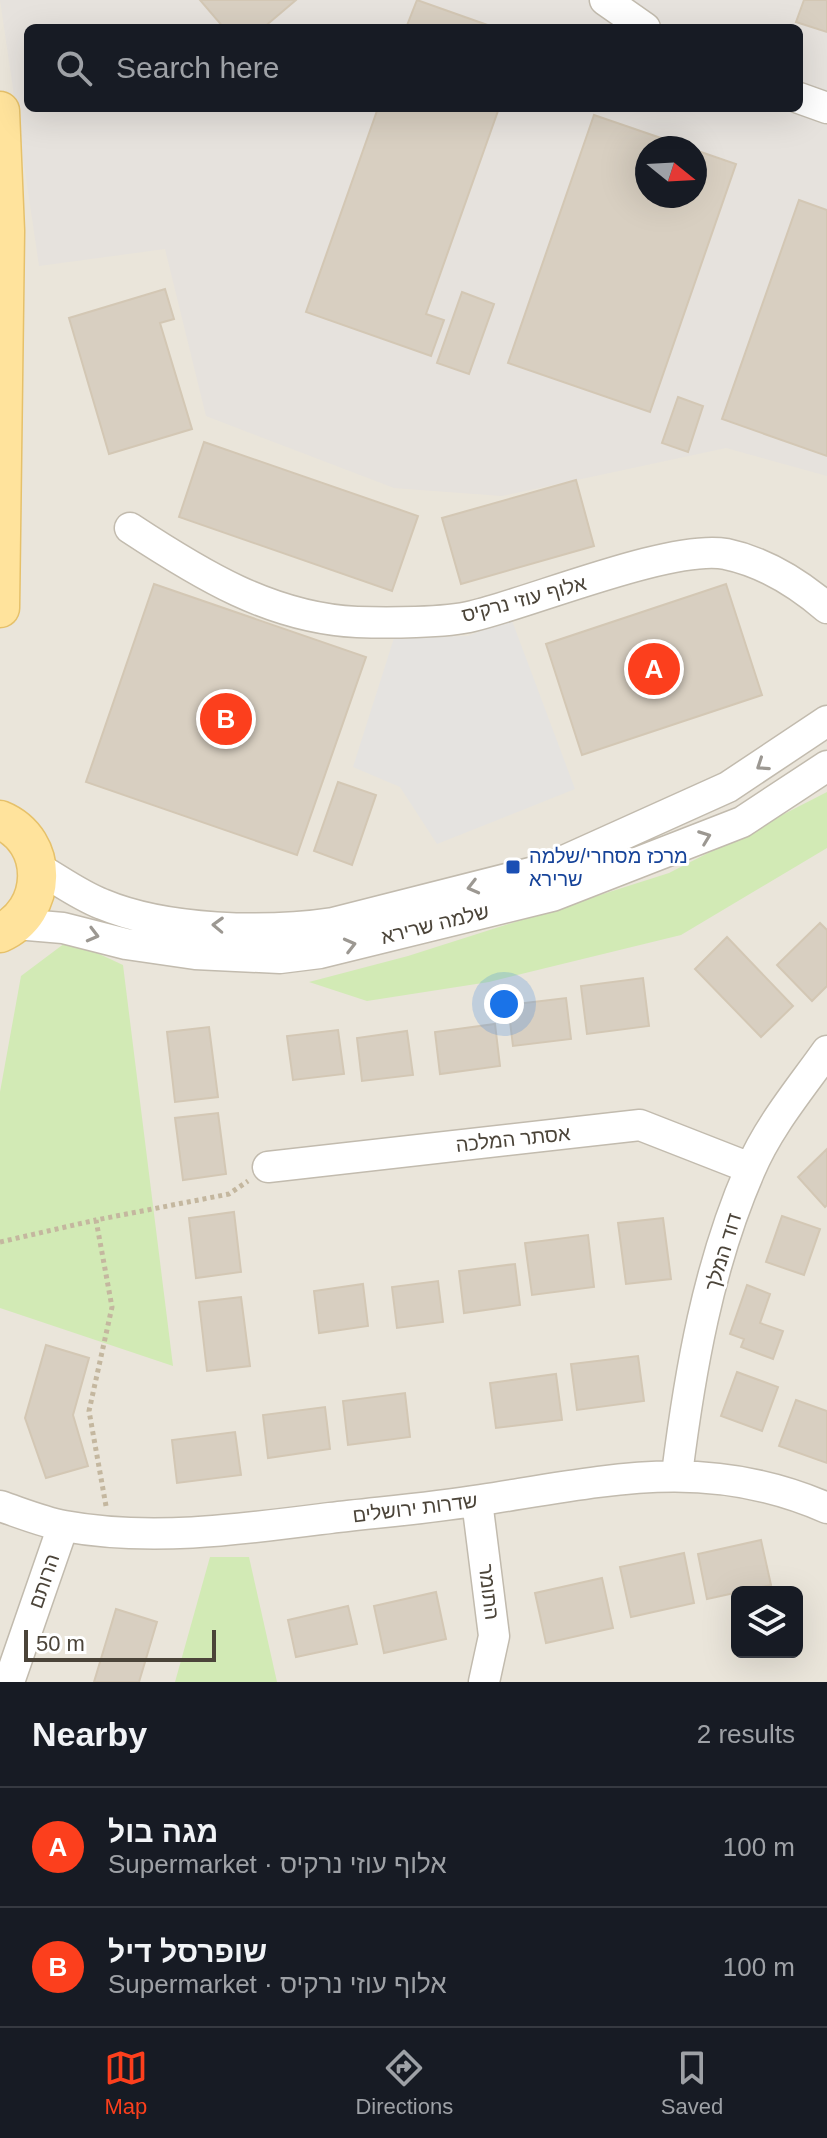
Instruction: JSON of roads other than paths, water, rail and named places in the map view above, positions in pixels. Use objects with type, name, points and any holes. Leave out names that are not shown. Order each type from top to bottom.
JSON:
[{"type":"main road","points":[[0,111],[5,231],[0,608]]},
{"type":"main road","points":[[0,803],[20,841],[34,898],[6,931]]},
{"type":"street","points":[[605,0],[641,16]]},
{"type":"street","points":[[803,99],[827,108]]},
{"type":"street","name":"אלוף עוזי נרקיס","points":[[130,528],[202,576],[273,607],[356,622],[469,617],[674,557],[725,554],[796,582],[827,608]]},
{"type":"street","name":"שלמה שרירא","points":[[20,841],[103,904],[154,919],[300,928],[333,923],[546,869],[728,787],[827,721]]},
{"type":"street","name":"שלמה שרירא","points":[[6,931],[63,928],[126,944],[195,954],[280,958],[320,953],[552,896],[742,822],[827,766]]},
{"type":"street","name":"דוד המלך","points":[[677,1474],[689,1375],[717,1264],[750,1168],[783,1111],[827,1051]]},
{"type":"street","name":"אסתר המלכה","points":[[268,1167],[640,1125],[750,1168]]},
{"type":"street","name":"שדרות ירושלים","points":[[0,1506],[63,1526],[110,1531],[218,1532],[477,1501],[615,1479],[677,1474],[738,1481],[793,1493],[827,1508]]},
{"type":"street","name":"התומר","points":[[477,1501],[494,1636],[484,1682]]},
{"type":"street","name":"הרותם","points":[[9,1682],[63,1526]]},
{"type":"place","name":"מגה בול","points":[[654,669]]},
{"type":"place","name":"שופרסל דיל","points":[[226,719]]},
{"type":"place","name":"מרכז מסחרי/שלמה שרירא","points":[[513,867]]}]
